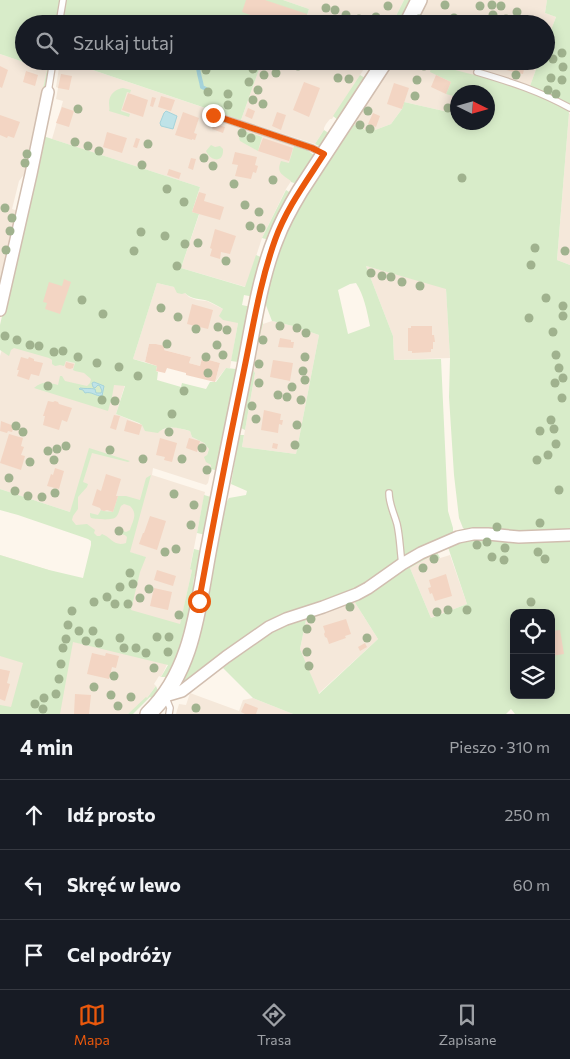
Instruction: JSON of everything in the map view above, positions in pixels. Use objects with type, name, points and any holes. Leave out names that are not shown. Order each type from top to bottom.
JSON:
[{"type":"street","points":[[412,15],[419,0]]},
{"type":"street","points":[[148,714],[165,696],[179,672],[190,642],[258,301],[275,239],[288,212],[379,70]]},
{"type":"street","points":[[0,310],[48,92]]},
{"type":"street","points":[[165,696],[182,691],[269,627],[286,619],[357,594],[402,564],[452,539],[466,535],[488,534],[519,536],[570,535]]},
{"type":"lane","points":[[60,15],[63,0]]},
{"type":"lane","points":[[48,92],[52,70]]},
{"type":"lane","points":[[477,72],[542,93],[570,108]]},
{"type":"lane","points":[[213,115],[312,148],[324,154]]},
{"type":"lane","points":[[389,493],[389,501],[399,536],[402,564]]},
{"type":"lane","points":[[165,696],[170,708],[169,714]]},
{"type":"shaded area","points":[[283,0],[404,0],[396,15],[307,15],[309,9]]},
{"type":"shaded area","points":[[425,0],[547,0],[545,13],[550,15],[418,15]]},
{"type":"shaded area","points":[[0,54],[15,59],[15,70],[47,70],[26,172],[19,181],[12,209],[18,211],[13,236],[10,238],[0,292]]},
{"type":"shaded area","points":[[59,70],[93,70],[214,111],[212,118],[310,152],[286,189],[262,238],[246,287],[181,268],[199,215],[192,212],[200,187],[52,139],[63,101],[56,99],[58,88],[56,87]]},
{"type":"shaded area","points":[[259,70],[363,70],[332,119],[326,124],[315,144],[241,120]]},
{"type":"shaded area","points":[[386,70],[536,70],[530,86],[491,73],[487,85],[450,85],[450,112],[404,102],[402,109],[391,124],[370,132],[352,124]]},
{"type":"shaded area","points":[[570,114],[570,265],[557,260]]},
{"type":"shaded area","points":[[366,266],[446,288],[450,358],[394,360],[393,336]]},
{"type":"shaded area","points":[[157,283],[174,287],[197,300],[207,301],[223,309],[238,323],[230,368],[226,368],[215,382],[220,363],[202,358],[200,366],[189,363],[191,357],[164,350],[164,346],[149,344],[145,362],[133,359]]},
{"type":"shaded area","points":[[272,321],[319,335],[296,454],[242,447],[255,373],[253,363],[263,324]]},
{"type":"shaded area","points":[[4,342],[127,378],[116,414],[142,425],[161,430],[174,427],[190,431],[192,437],[204,443],[209,449],[207,455],[212,465],[206,485],[153,468],[152,475],[205,492],[190,568],[192,570],[175,648],[161,677],[159,676],[154,684],[156,686],[147,698],[128,714],[0,714],[0,555],[84,581],[145,557],[65,529],[70,512],[0,489],[0,356]]},
{"type":"shaded area","points":[[433,555],[437,559],[450,555],[467,604],[431,618],[410,568]]},
{"type":"shaded area","points":[[354,601],[378,639],[318,694],[300,649],[306,620]]},
{"type":"shaded area","points":[[190,693],[239,711],[243,700],[253,698],[293,714],[176,714],[179,704],[186,705]]},
{"type":"green space","points":[[0,0],[61,0],[58,15],[15,15],[15,59],[0,54]]},
{"type":"green space","points":[[66,0],[283,0],[309,9],[307,15],[64,15]]},
{"type":"green space","points":[[404,0],[413,0],[405,15],[396,15]]},
{"type":"green space","points":[[547,0],[570,0],[570,104],[530,86],[536,70],[555,70],[556,17],[555,15],[545,13]]},
{"type":"green space","points":[[47,70],[49,70],[44,102],[39,107]]},
{"type":"green space","points":[[93,70],[259,70],[241,120]]},
{"type":"green space","points":[[430,70],[455,70],[524,88],[544,96],[568,110],[569,113],[557,260],[570,265],[570,531],[468,532],[463,528],[459,518],[454,475],[449,397],[450,358],[446,289],[366,266],[393,336],[394,360],[441,359],[448,511],[453,534],[357,590],[297,611],[180,687],[187,669],[226,503],[229,498],[246,495],[247,491],[231,484],[239,435],[244,435],[242,447],[296,454],[319,335],[272,321],[264,300],[273,264],[298,202],[352,124],[370,132],[391,124],[402,109],[404,102],[450,112],[450,130],[495,130],[495,85],[450,85],[450,95],[446,94],[451,82],[430,72]],"holes":[[[356,283],[365,303],[370,326],[348,334],[338,290]]]},
{"type":"green space","points":[[360,75],[365,78],[366,82],[339,121],[333,116]]},
{"type":"green space","points":[[123,88],[131,90],[130,93],[127,92],[121,111],[130,114],[129,117],[109,111],[109,100],[112,95],[115,91]]},
{"type":"green space","points":[[241,130],[262,137],[258,151],[240,141]]},
{"type":"green space","points":[[324,130],[330,134],[321,147],[315,144]]},
{"type":"green space","points":[[43,136],[200,187],[192,212],[199,214],[181,268],[245,287],[256,255],[263,258],[254,297],[244,295],[242,305],[251,307],[238,362],[231,361],[238,323],[223,320],[219,316],[223,309],[212,303],[193,298],[185,293],[177,293],[174,287],[157,283],[133,359],[157,366],[157,380],[181,387],[182,383],[206,389],[210,382],[216,382],[226,368],[238,371],[218,471],[211,469],[211,465],[206,462],[204,457],[209,449],[204,443],[192,437],[190,431],[173,427],[165,428],[158,433],[145,431],[139,423],[116,414],[125,386],[114,385],[108,411],[34,388],[45,383],[58,385],[60,376],[65,381],[87,386],[91,379],[84,373],[73,370],[75,363],[66,361],[64,366],[55,366],[49,358],[14,348],[9,356],[0,350],[0,325]]},
{"type":"green space","points":[[211,145],[215,147],[220,146],[223,149],[223,154],[219,159],[214,159],[208,155],[206,151]]},
{"type":"green space","points":[[294,146],[307,150],[315,156],[298,182],[294,183],[283,175],[279,168],[281,161],[289,163]]},
{"type":"green space","points":[[286,190],[291,193],[269,240],[262,238]]},
{"type":"green space","points":[[261,315],[263,324],[253,363],[255,373],[245,430],[241,428],[240,423]]},
{"type":"green space","points":[[89,448],[130,461],[92,453],[83,482],[88,484],[78,497],[78,509],[72,520],[76,525],[87,524],[95,530],[94,533],[97,536],[102,534],[118,544],[126,543],[127,537],[117,531],[118,529],[126,532],[130,530],[134,512],[130,506],[124,504],[121,506],[117,516],[111,519],[91,518],[90,513],[98,515],[101,510],[113,512],[118,496],[140,500],[146,478],[151,475],[130,552],[146,557],[140,572],[131,610],[180,624],[192,570],[190,569],[194,549],[202,551],[200,564],[194,578],[193,603],[183,644],[168,677],[161,677],[168,665],[73,642],[60,714],[0,714],[0,705],[11,707],[23,663],[0,656],[0,555],[83,578],[91,541],[0,510],[0,489],[70,512]]},
{"type":"green space","points":[[204,495],[211,497],[206,535],[197,533]]},
{"type":"green space","points":[[570,538],[570,714],[515,714],[511,709],[506,714],[293,714],[253,698],[223,668],[272,629],[326,612],[306,620],[300,649],[319,694],[378,639],[354,601],[383,580],[436,550],[440,558],[437,559],[433,555],[410,568],[431,618],[467,604],[448,547],[459,539]]},
{"type":"green space","points":[[156,686],[158,691],[153,699],[150,697],[133,714],[128,714],[147,698]]},
{"type":"water","points":[[166,111],[177,116],[173,129],[161,126],[160,123]]},
{"type":"water","points":[[92,383],[104,386],[102,396],[85,393],[79,389],[95,389],[96,393],[101,393],[100,386],[93,387]]},
{"type":"building","points":[[246,0],[265,0],[307,14],[250,15],[242,12]]},
{"type":"building","points":[[0,66],[8,70],[2,88],[0,87]]},
{"type":"building","points":[[506,70],[524,70],[523,74]]},
{"type":"building","points":[[26,71],[38,75],[35,86],[23,82]]},
{"type":"building","points":[[61,74],[72,76],[69,90],[58,88]]},
{"type":"building","points":[[436,75],[451,82],[446,94],[431,87]]},
{"type":"building","points":[[304,82],[320,88],[309,117],[293,110]]},
{"type":"building","points":[[394,83],[409,88],[402,109],[387,104]]},
{"type":"building","points":[[128,93],[148,100],[143,117],[122,110]]},
{"type":"building","points":[[161,96],[175,100],[171,111],[158,107]]},
{"type":"building","points":[[152,97],[156,98],[153,107],[150,106]]},
{"type":"building","points":[[62,107],[74,111],[69,127],[56,123]]},
{"type":"building","points":[[248,108],[255,111],[252,119],[245,116]]},
{"type":"building","points":[[183,112],[199,118],[194,133],[197,134],[195,140],[175,135]]},
{"type":"building","points":[[277,112],[286,115],[281,130],[272,126]]},
{"type":"building","points":[[373,113],[380,116],[376,127],[368,124]]},
{"type":"building","points":[[0,115],[20,122],[14,138],[0,135]]},
{"type":"building","points":[[214,124],[225,127],[223,133],[212,129]]},
{"type":"building","points":[[107,132],[127,138],[122,153],[103,147]]},
{"type":"building","points":[[136,138],[140,139],[137,148],[133,147]]},
{"type":"building","points":[[263,138],[293,148],[289,161],[258,151]]},
{"type":"building","points":[[235,152],[257,157],[255,165],[258,166],[256,173],[253,172],[251,179],[235,176],[238,165],[232,164]]},
{"type":"building","points":[[191,158],[196,159],[193,170],[188,168]]},
{"type":"building","points":[[169,169],[181,173],[179,179],[167,175]]},
{"type":"building","points":[[199,192],[206,194],[204,201],[224,207],[220,220],[192,212]]},
{"type":"building","points":[[215,229],[236,236],[230,254],[221,252],[220,259],[210,256]]},
{"type":"building","points":[[64,279],[71,282],[60,314],[45,309],[47,303],[43,302],[49,282],[62,286]]},
{"type":"building","points":[[192,304],[213,310],[208,329],[187,324]]},
{"type":"building","points":[[411,326],[432,326],[432,335],[434,335],[435,342],[433,342],[431,352],[412,353],[412,351],[408,351],[408,328],[411,328]]},
{"type":"building","points":[[280,338],[294,342],[293,348],[278,347]]},
{"type":"building","points":[[149,344],[165,346],[164,350],[191,357],[189,363],[200,366],[202,358],[220,363],[215,382],[167,368],[165,373],[156,371],[157,366],[145,362]]},
{"type":"building","points":[[21,357],[28,359],[29,357],[34,359],[34,361],[43,363],[39,376],[31,374],[29,380],[17,376]]},
{"type":"building","points":[[273,360],[293,363],[290,381],[270,377]]},
{"type":"building","points":[[66,362],[74,364],[73,368],[66,368]]},
{"type":"building","points":[[48,401],[55,401],[72,408],[67,422],[62,420],[59,430],[43,425],[45,416],[43,416]]},
{"type":"building","points":[[264,410],[281,414],[280,420],[283,420],[282,425],[279,424],[278,433],[261,430]]},
{"type":"building","points":[[114,415],[120,416],[116,430],[110,428]]},
{"type":"building","points":[[127,420],[142,425],[139,435],[124,431]]},
{"type":"building","points":[[1,421],[14,426],[12,432],[0,431]]},
{"type":"building","points":[[9,434],[23,438],[21,446],[24,447],[21,455],[25,456],[21,470],[0,463]]},
{"type":"building","points":[[160,438],[177,443],[172,462],[164,460],[165,457],[156,455]]},
{"type":"building","points":[[189,438],[200,441],[197,452],[186,448]]},
{"type":"building","points":[[273,443],[278,444],[277,449],[272,448]]},
{"type":"building","points":[[55,468],[64,471],[59,489],[47,486]]},
{"type":"building","points":[[106,474],[121,479],[113,512],[101,510],[92,505],[97,489],[101,491]]},
{"type":"building","points":[[150,516],[166,521],[157,550],[139,544]]},
{"type":"building","points":[[157,570],[176,576],[173,586],[154,580]]},
{"type":"building","points":[[446,574],[452,596],[435,601],[428,588],[431,587],[429,580]]},
{"type":"building","points":[[154,588],[172,592],[168,610],[150,606]]},
{"type":"building","points":[[346,619],[351,634],[345,636],[346,638],[329,644],[324,634],[323,626]]},
{"type":"building","points":[[560,630],[564,654],[555,656],[555,631]]},
{"type":"building","points":[[365,643],[367,647],[360,651],[358,647]]},
{"type":"building","points":[[92,653],[105,656],[106,653],[119,656],[116,668],[112,667],[109,679],[87,674]]},
{"type":"building","points":[[0,669],[10,671],[7,683],[10,684],[5,701],[0,699]]},
{"type":"building","points":[[75,694],[91,695],[89,714],[74,714]]},
{"type":"building","points":[[245,703],[258,708],[256,714],[241,712]]},
{"type":"waterway","points":[[198,70],[202,87],[206,89]]},
{"type":"route","points":[[199,601],[258,301],[271,253],[275,239],[288,212],[324,154],[312,148],[213,115]]}]
